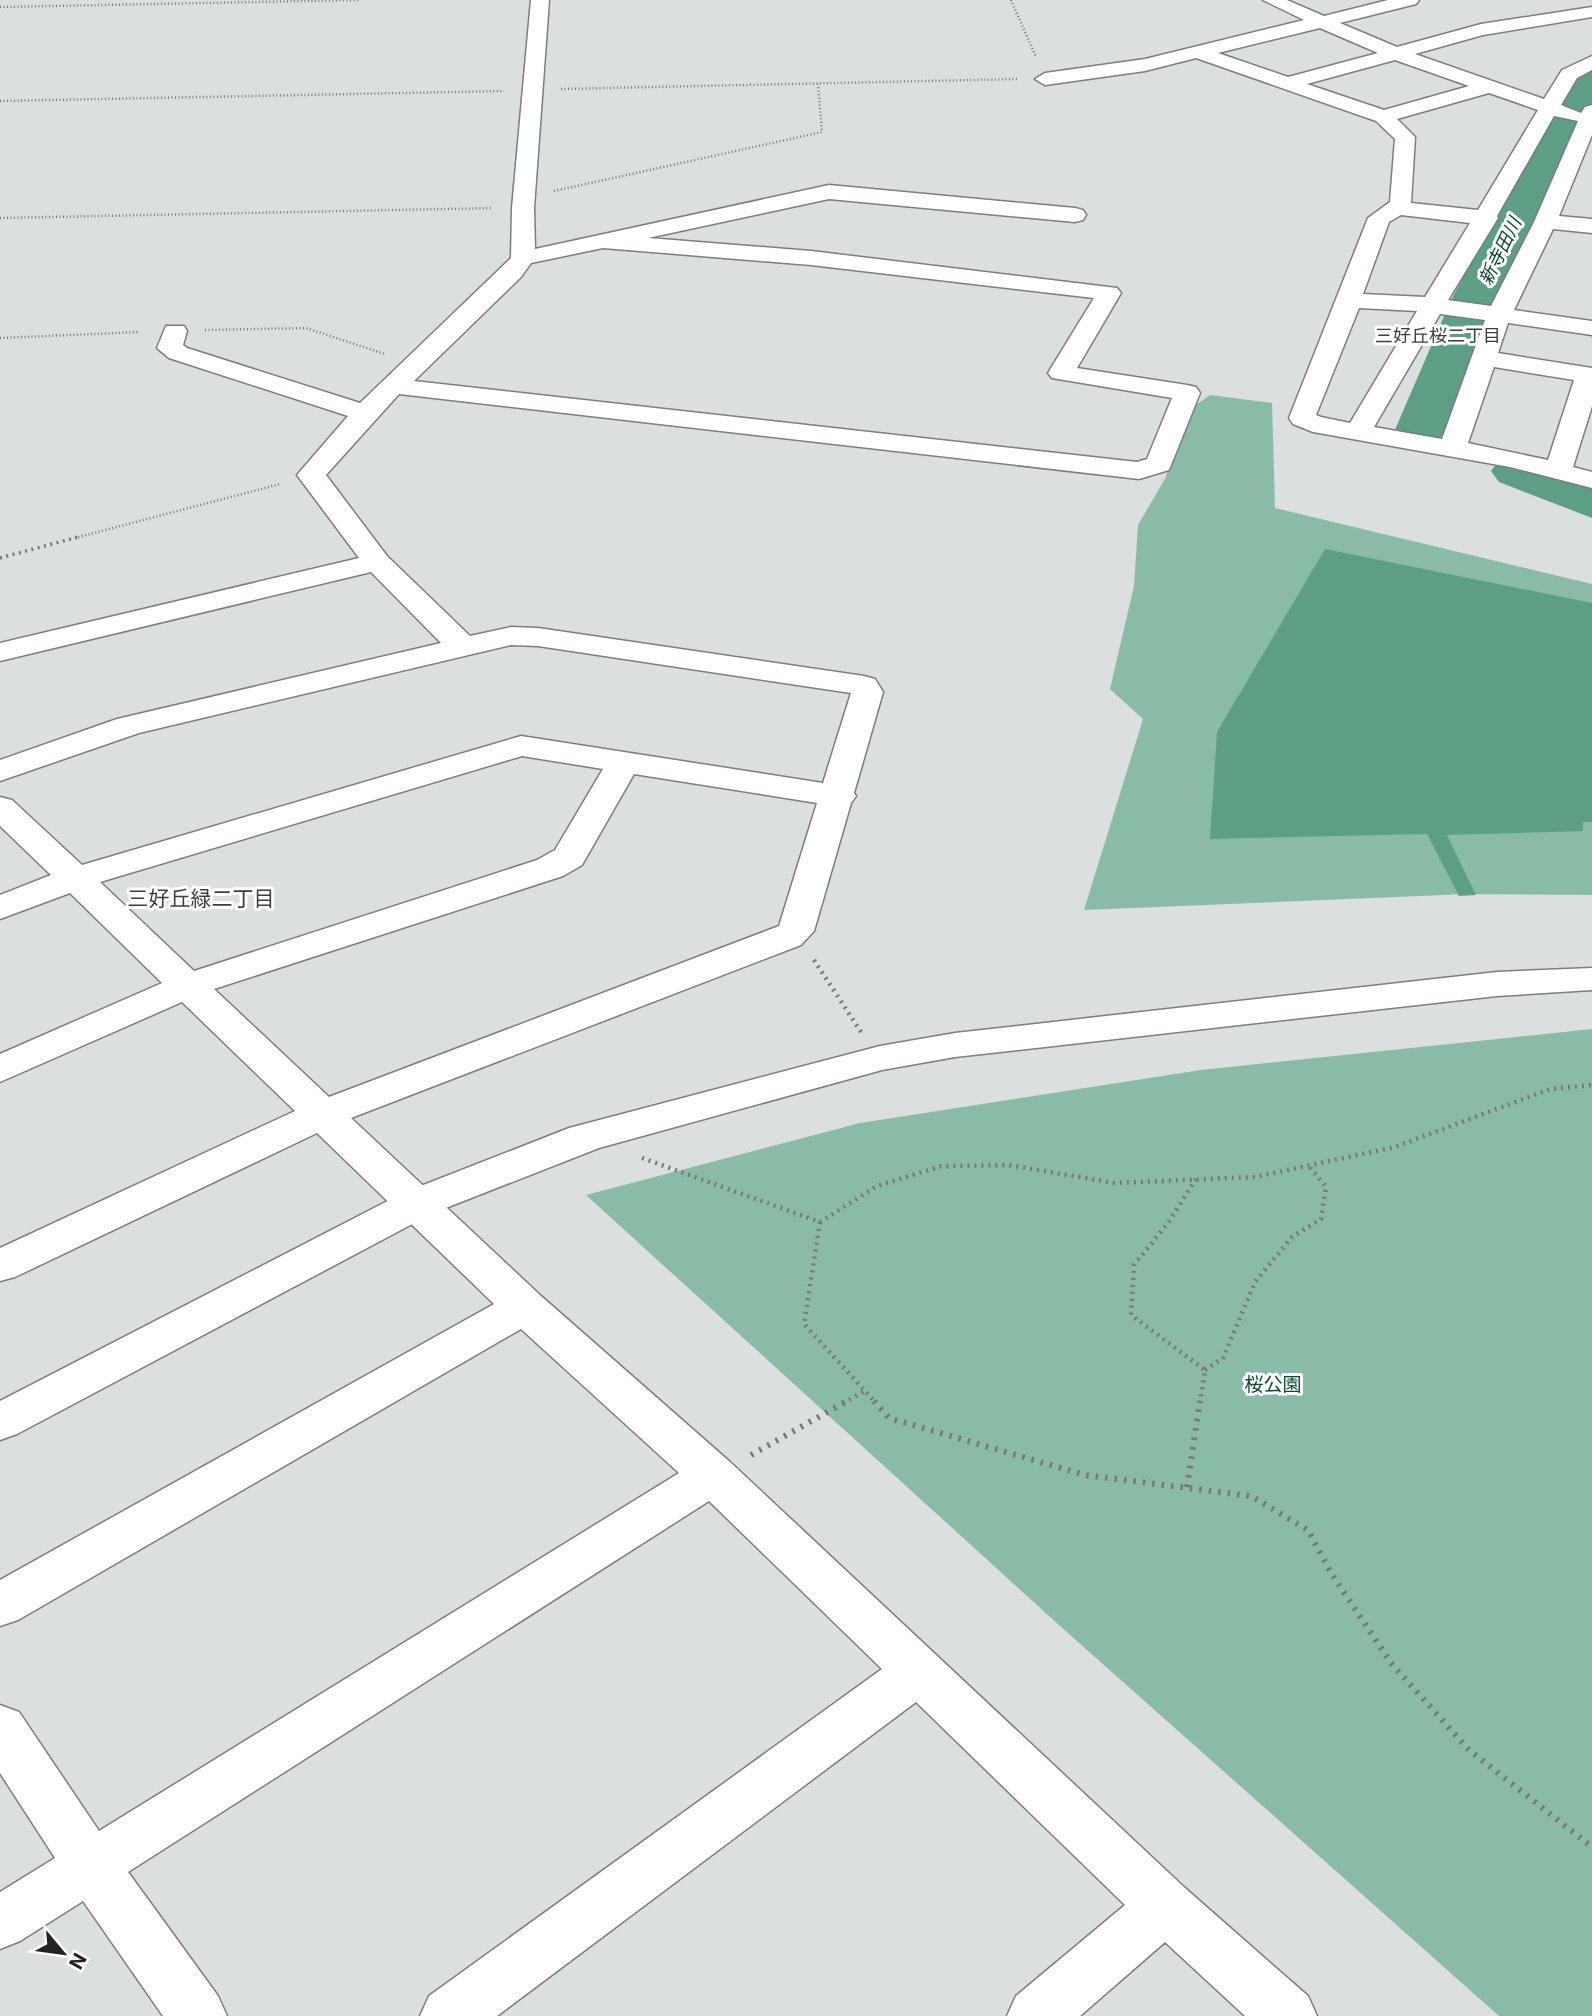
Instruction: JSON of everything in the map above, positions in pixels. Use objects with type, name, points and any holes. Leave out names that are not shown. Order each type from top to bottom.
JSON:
[{"type":"street","points":[[462,646],[377,562],[311,475],[365,413],[513,272],[523,258],[524,203],[540,0]]},
{"type":"street","points":[[1272,0],[1317,22],[1397,54],[1549,108],[1591,118],[1545,222],[1499,315],[1453,447]]},
{"type":"street","points":[[1045,79],[1129,68],[1398,1]]},
{"type":"street","points":[[1289,83],[1481,30],[1592,12]]},
{"type":"street","points":[[1197,52],[1383,117],[1405,137],[1401,202],[1397,208],[1378,218],[1350,300],[1301,415],[1306,422],[1453,447],[1592,480]]},
{"type":"street","points":[[1358,432],[1430,305],[1487,218],[1569,74],[1592,62]]},
{"type":"street","points":[[1383,117],[1488,87]]},
{"type":"street","points":[[523,258],[829,192],[1074,215]]},
{"type":"street","points":[[1397,208],[1487,218]]},
{"type":"street","points":[[1545,222],[1592,226]]},
{"type":"street","points":[[393,386],[1139,471],[1158,464],[1187,393],[1061,373],[1109,293],[810,258],[604,241]]},
{"type":"street","points":[[1350,300],[1430,305],[1592,328]]},
{"type":"street","points":[[175,331],[170,348],[178,353],[365,413]]},
{"type":"street","points":[[1484,358],[1589,375],[1558,470]]},
{"type":"street","points":[[0,652],[377,562]]},
{"type":"street","points":[[0,771],[130,726],[511,636],[538,637],[864,686],[867,692],[839,796],[796,931],[777,943],[323,1115],[0,1266]]},
{"type":"street","points":[[0,908],[77,878],[511,748],[532,746],[623,764],[839,796]]},
{"type":"street","points":[[0,1069],[189,985],[551,869],[569,857],[623,764]]},
{"type":"street","points":[[0,807],[525,1307],[713,1475],[1165,1906],[1287,2016]]},
{"type":"street","points":[[0,1422],[418,1203],[584,1138],[880,1058],[955,1045],[1497,984],[1592,979]]},
{"type":"street","points":[[0,1605],[525,1307]]},
{"type":"street","points":[[0,1923],[713,1475]]},
{"type":"street","points":[[450,2016],[919,1671]]},
{"type":"street","points":[[0,1728],[90,1866],[197,2016]]},
{"type":"street","points":[[1037,2016],[1165,1906]]},
{"type":"path","points":[[0,6],[358,0]]},
{"type":"path","points":[[0,101],[1045,79],[1011,0]]},
{"type":"path","points":[[0,218],[524,203],[822,132],[818,85]]},
{"type":"path","points":[[0,558],[311,475]]},
{"type":"path","points":[[796,931],[845,1009]]},
{"type":"path","points":[[1592,1085],[1550,1089],[1395,1147],[1255,1177],[1114,1183],[1009,1165],[942,1166],[877,1186],[820,1222],[804,1324],[889,1418],[1085,1475],[1251,1496],[1308,1530],[1331,1573],[1391,1663],[1469,1750],[1592,1847]]},
{"type":"path","points":[[584,1138],[820,1222]]},
{"type":"path","points":[[1187,1486],[1205,1370],[1223,1358],[1255,1282],[1292,1237],[1321,1219],[1326,1187],[1307,1164]]},
{"type":"path","points":[[1196,1179],[1168,1223],[1134,1265],[1131,1315],[1205,1370]]},
{"type":"path","points":[[713,1475],[864,1391]]},
{"type":"green space","points":[[1210,395],[1272,403],[1275,508],[1592,584],[1592,895],[1467,894],[1084,910],[1143,719],[1110,689],[1134,586],[1138,525],[1165,479],[1190,409]]},
{"type":"green space","name":"桜公園","points":[[1592,1029],[1592,2016],[1499,2016],[1060,1626],[586,1195],[860,1123],[1201,1070]]},
{"type":"shaded area","points":[[1325,549],[1592,603],[1592,822],[1583,822],[1583,831],[1447,835],[1476,895],[1459,896],[1427,834],[1210,839],[1217,732]]},
{"type":"waterway","name":"新寺田川","points":[[1419,432],[1435,387],[1473,300],[1581,88],[1592,77]]},
{"type":"waterway","name":"新寺田川","points":[[1517,471],[1592,502]]},
{"type":"district","name":"三好丘桜二丁目","points":[[1438,335]]},
{"type":"district","name":"三好丘緑二丁目","points":[[201,898]]}]
